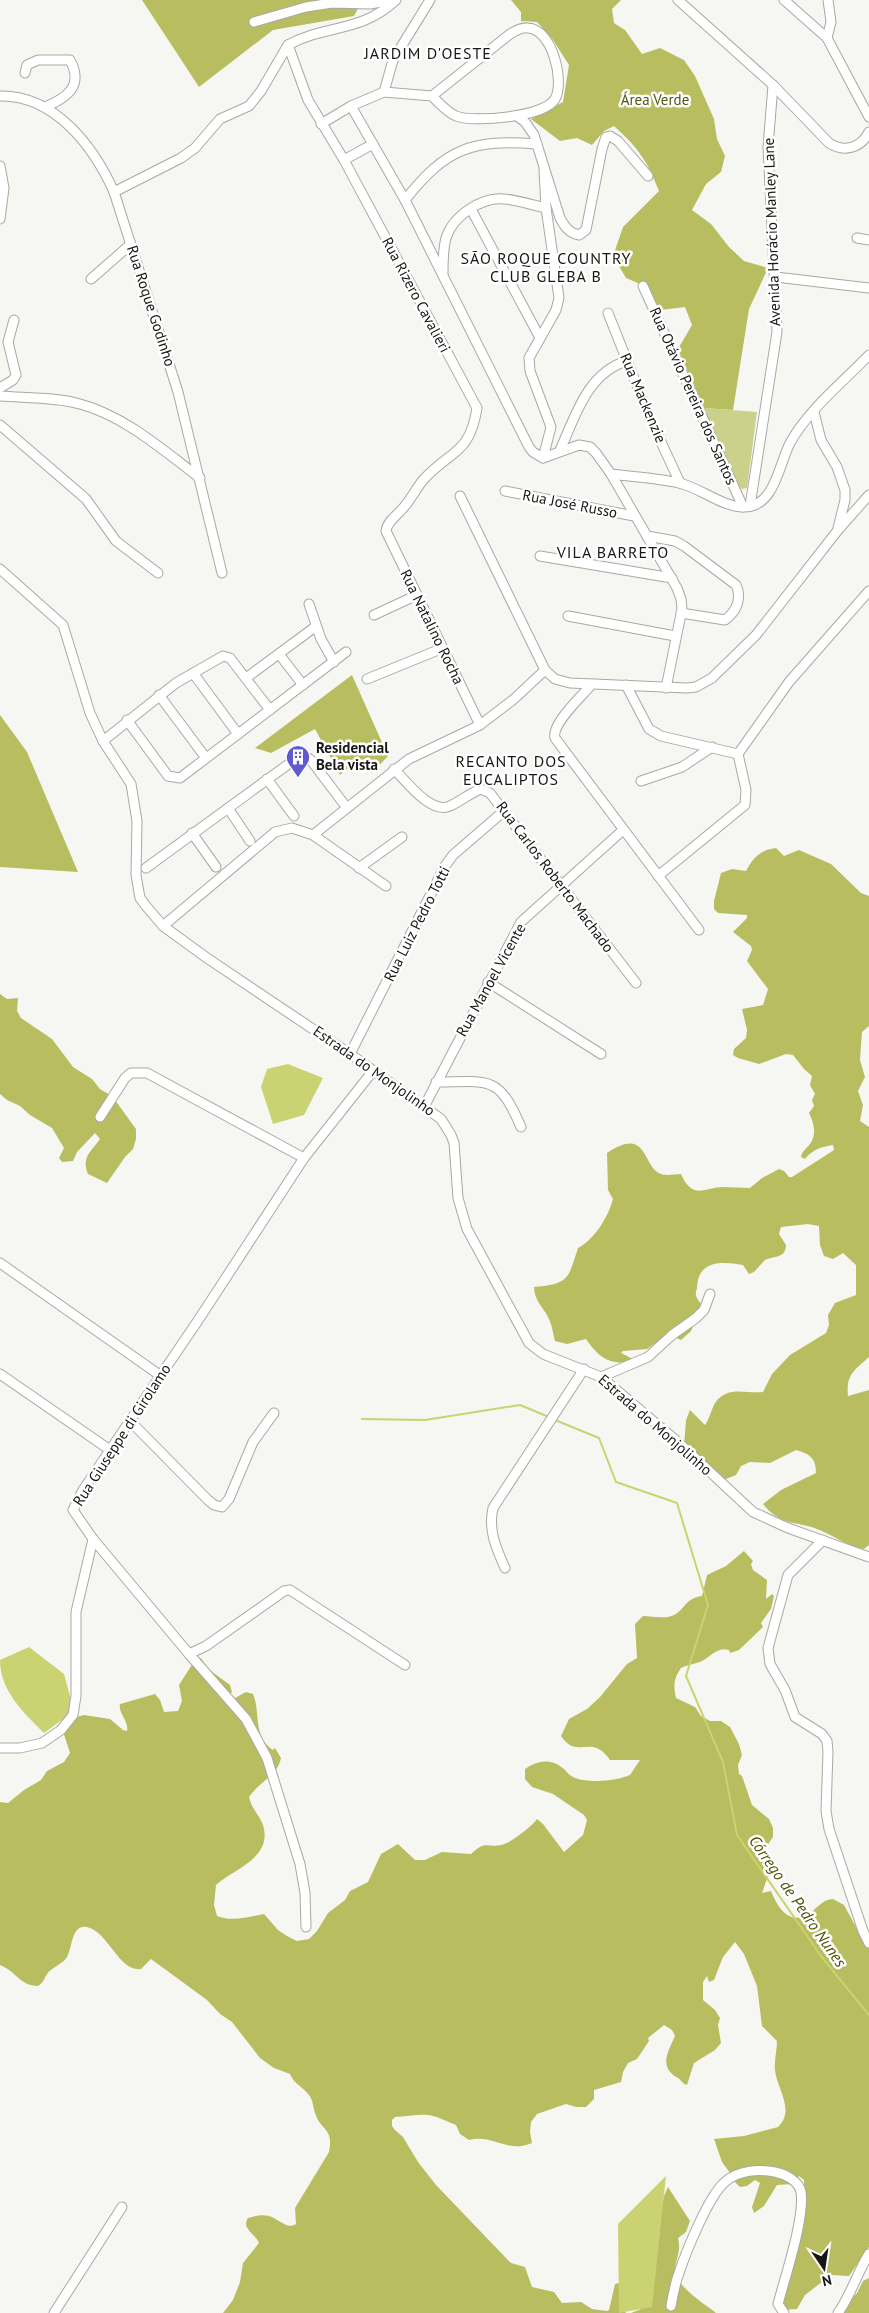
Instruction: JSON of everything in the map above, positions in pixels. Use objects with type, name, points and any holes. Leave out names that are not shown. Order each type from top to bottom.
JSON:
[{"type":"street","points":[[254,22],[332,3],[370,4],[391,0]]},
{"type":"street","points":[[114,192],[181,158],[195,148],[225,115],[249,106],[262,91],[288,45],[305,37],[369,20],[382,13],[396,0]]},
{"type":"street","points":[[384,92],[394,60],[430,0]]},
{"type":"street","points":[[678,0],[774,85],[836,148],[844,149],[856,146],[869,132]]},
{"type":"street","points":[[784,0],[827,38],[869,117]]},
{"type":"street","points":[[827,38],[831,22],[828,0]]},
{"type":"street","points":[[321,124],[351,106],[384,92],[432,96],[450,112],[462,118],[518,116],[552,103],[558,90],[554,55],[543,37],[531,28],[521,29],[510,34],[432,96]]},
{"type":"street","name":"Rua Rizero Cavalieri","points":[[288,45],[303,90],[321,124],[344,160],[477,408],[472,432],[461,449],[424,479],[386,528]]},
{"type":"street","points":[[25,73],[26,65],[38,60],[70,60],[75,69],[72,90],[65,98],[45,107]]},
{"type":"street","name":"Avenida Horácio Manley Lane","points":[[746,506],[777,332],[776,277],[768,147],[774,85]]},
{"type":"street","name":"Rua Roque Godinho","points":[[0,96],[15,97],[45,107],[66,123],[106,174],[114,192],[178,392],[222,573]]},
{"type":"street","points":[[351,106],[405,200],[529,447],[543,458]]},
{"type":"street","points":[[518,116],[530,128],[565,227],[573,234],[579,235],[586,230],[590,219],[602,149],[606,137],[610,136],[618,141],[648,176]]},
{"type":"street","points":[[405,200],[433,168],[462,150],[501,142],[537,144]]},
{"type":"street","points":[[344,160],[373,144]]},
{"type":"street","points":[[0,166],[4,188],[0,219]]},
{"type":"street","points":[[543,458],[551,427],[529,364],[531,352],[556,310],[559,298],[546,208],[544,170]]},
{"type":"street","points":[[442,273],[445,246],[449,232],[470,209],[483,202],[503,198],[546,208]]},
{"type":"street","points":[[470,209],[540,338]]},
{"type":"street","points":[[857,238],[869,240]]},
{"type":"street","points":[[91,279],[130,244]]},
{"type":"street","points":[[776,277],[869,288]]},
{"type":"street","name":"Rua Otávio Pereira dos Santos","points":[[643,286],[746,506]]},
{"type":"street","name":"Rua Mackenzie","points":[[608,312],[648,416],[680,483]]},
{"type":"street","points":[[0,388],[13,380],[16,375],[8,342],[14,320]]},
{"type":"street","points":[[611,474],[680,483],[746,506],[761,501],[770,491],[793,438],[814,412],[869,355]]},
{"type":"street","points":[[560,450],[591,386],[607,369],[626,361]]},
{"type":"street","points":[[0,396],[64,401],[90,407],[118,420],[154,443],[200,478]]},
{"type":"street","points":[[814,412],[821,440],[837,467],[845,490],[845,500],[838,530]]},
{"type":"street","points":[[0,425],[86,498],[116,541],[158,573]]},
{"type":"street","points":[[543,458],[560,450],[579,445],[590,447],[602,459],[672,578],[681,599],[681,613],[666,688]]},
{"type":"street","name":"Rua José Russo","points":[[505,491],[634,516]]},
{"type":"street","points":[[460,496],[545,670],[552,678],[559,681],[592,684],[626,684],[666,688],[696,687],[712,678],[766,623],[838,530],[869,495]]},
{"type":"street","name":"Rua Natalino Rocha","points":[[386,528],[388,536],[480,725]]},
{"type":"street","points":[[647,536],[675,541],[736,585],[740,596],[739,601],[731,616],[725,620],[681,613]]},
{"type":"street","points":[[540,556],[672,578]]},
{"type":"street","name":"Estrada do Monjolinho","points":[[0,569],[63,626],[84,701],[103,741],[130,784],[137,821],[136,875],[140,898],[163,926],[441,1119],[451,1135],[458,1198],[467,1229],[529,1343],[543,1354],[601,1377],[679,1443],[753,1512],[772,1521],[869,1557]]},
{"type":"street","points":[[658,876],[745,805],[746,790],[738,754],[790,682],[869,591]]},
{"type":"street","points":[[374,614],[417,595]]},
{"type":"street","points":[[309,604],[315,627],[334,662]]},
{"type":"street","points":[[568,616],[675,636]]},
{"type":"street","points":[[246,678],[315,627]]},
{"type":"street","points":[[367,678],[443,648]]},
{"type":"street","points":[[126,720],[172,778],[180,778],[346,652]]},
{"type":"street","points":[[279,654],[303,685]]},
{"type":"street","points":[[103,741],[126,720],[159,695],[193,673],[226,656],[230,658],[270,710]]},
{"type":"street","points":[[313,835],[394,769],[424,751],[480,725],[545,670]]},
{"type":"street","points":[[193,673],[238,734]]},
{"type":"street","points":[[592,684],[558,724],[554,733],[555,738],[699,930]]},
{"type":"street","points":[[626,684],[648,728],[661,736],[738,754]]},
{"type":"street","points":[[159,695],[206,758]]},
{"type":"street","points":[[641,781],[682,767],[712,747]]},
{"type":"street","points":[[146,868],[298,756],[307,757],[347,808]]},
{"type":"street","name":"Rua Carlos Roberto Machado","points":[[394,769],[433,806],[446,808],[481,789],[490,793],[636,983]]},
{"type":"street","points":[[266,779],[294,816]]},
{"type":"street","points":[[228,808],[250,841]]},
{"type":"street","name":"Rua Luiz Pedro Totti","points":[[350,1054],[444,866],[453,855],[504,811]]},
{"type":"street","points":[[163,926],[275,832],[292,828],[313,835],[386,886]]},
{"type":"street","name":"Rua Manoel Vicente","points":[[424,1107],[488,982],[522,922],[623,830]]},
{"type":"street","points":[[192,833],[216,868]]},
{"type":"street","points":[[359,868],[402,837]]},
{"type":"street","points":[[488,982],[601,1054]]},
{"type":"street","name":"Rua Giuseppe di Girolamo","points":[[306,1927],[305,1893],[300,1864],[267,1758],[246,1720],[93,1539],[74,1513],[73,1507],[304,1158],[374,1071]]},
{"type":"street","points":[[100,1118],[125,1078],[138,1072],[147,1074],[304,1158]]},
{"type":"street","points":[[436,1082],[481,1082],[495,1086],[507,1097],[520,1127]]},
{"type":"street","points":[[0,1263],[161,1376]]},
{"type":"street","points":[[601,1377],[648,1357],[704,1310],[710,1294]]},
{"type":"street","points":[[505,1568],[492,1538],[491,1518],[493,1508],[584,1369]]},
{"type":"street","points":[[0,1374],[110,1450]]},
{"type":"street","points":[[130,1421],[208,1500],[214,1505],[222,1507],[229,1499],[253,1442],[274,1413]]},
{"type":"street","points":[[0,1748],[20,1748],[42,1743],[61,1730],[73,1715],[76,1696],[76,1612],[93,1539]]},
{"type":"street","points":[[824,1540],[799,1562],[788,1575],[768,1648],[773,1671],[785,1690],[795,1717],[822,1734],[827,1741],[826,1811],[829,1829],[863,1931],[869,1943]]},
{"type":"street","points":[[189,1654],[206,1646],[284,1591],[290,1590],[405,1665]]},
{"type":"street","points":[[671,2306],[678,2274],[715,2192],[725,2181],[740,2174],[768,2171],[781,2174],[796,2182],[801,2190],[801,2204],[794,2241],[778,2304],[784,2313]]},
{"type":"street","points":[[54,2313],[122,2207]]},
{"type":"street","points":[[838,2313],[845,2303],[860,2268],[869,2254]]},
{"type":"shaded area","points":[[704,408],[757,412],[747,488],[742,489],[737,485]]},
{"type":"shaded area","points":[[288,1064],[323,1078],[304,1115],[273,1124],[261,1087],[267,1069]]},
{"type":"shaded area","points":[[29,1647],[64,1674],[74,1711],[44,1733],[14,1701],[4,1682],[1,1671],[0,1660]]},
{"type":"shaded area","points":[[666,2176],[652,2307],[619,2313],[618,2224]]},
{"type":"green space","points":[[142,0],[363,0],[354,16],[273,30],[199,87]]},
{"type":"green space","name":"Área Verde","points":[[511,0],[621,0],[612,9],[614,23],[625,30],[642,54],[660,48],[684,60],[695,76],[714,119],[717,139],[725,156],[721,172],[706,184],[692,210],[711,224],[729,247],[744,261],[768,268],[749,309],[733,410],[704,408],[678,349],[692,325],[685,307],[661,310],[645,286],[626,278],[613,256],[623,227],[659,191],[646,163],[636,148],[614,126],[604,131],[592,145],[577,138],[560,141],[531,119],[563,102],[569,65],[553,40],[537,22],[521,21],[521,12]]},
{"type":"green space","points":[[352,675],[388,756],[372,773],[359,759],[340,775],[315,729],[271,753],[255,748]]},
{"type":"green space","points":[[0,715],[27,752],[78,872],[0,867]]},
{"type":"green space","points":[[776,848],[784,856],[799,850],[831,864],[861,893],[869,896],[869,1026],[862,1032],[860,1060],[865,1077],[858,1091],[863,1105],[860,1121],[869,1127],[869,1357],[855,1370],[848,1383],[848,1396],[869,1390],[869,1545],[864,1549],[848,1544],[814,1528],[777,1517],[763,1504],[781,1490],[816,1473],[813,1460],[805,1453],[796,1450],[770,1463],[750,1462],[741,1466],[736,1475],[718,1482],[704,1461],[684,1446],[686,1420],[690,1410],[705,1425],[715,1403],[725,1394],[731,1392],[763,1392],[772,1374],[790,1355],[826,1333],[829,1325],[828,1315],[835,1303],[856,1295],[856,1265],[843,1253],[833,1259],[824,1256],[820,1245],[819,1226],[808,1224],[781,1227],[779,1234],[786,1245],[784,1252],[779,1256],[765,1260],[754,1272],[749,1274],[743,1265],[719,1263],[706,1267],[698,1279],[696,1294],[702,1306],[691,1331],[681,1340],[668,1334],[647,1349],[623,1351],[621,1353],[637,1361],[620,1363],[607,1360],[596,1352],[586,1339],[567,1344],[555,1341],[546,1313],[534,1292],[534,1287],[555,1284],[566,1278],[578,1248],[590,1239],[604,1220],[613,1199],[608,1190],[607,1153],[621,1146],[630,1144],[638,1146],[655,1170],[663,1175],[681,1174],[690,1187],[700,1191],[723,1187],[750,1188],[762,1178],[779,1169],[784,1171],[789,1177],[792,1177],[834,1150],[833,1145],[814,1151],[805,1159],[801,1157],[814,1136],[809,1113],[814,1106],[812,1100],[815,1094],[810,1085],[812,1076],[793,1055],[786,1054],[759,1064],[733,1055],[734,1049],[746,1038],[747,1030],[742,1009],[763,1005],[768,989],[747,961],[752,950],[751,946],[733,932],[747,918],[747,915],[718,913],[714,909],[714,901],[721,873],[732,869],[746,871],[758,855]]},
{"type":"green space","points":[[0,994],[7,999],[18,998],[17,1011],[21,1018],[52,1039],[73,1067],[92,1079],[100,1089],[112,1096],[136,1129],[133,1149],[107,1183],[88,1174],[86,1168],[86,1159],[100,1139],[95,1133],[77,1152],[73,1161],[62,1162],[59,1158],[64,1148],[52,1128],[0,1094]]},
{"type":"green space","points":[[744,1551],[753,1561],[751,1564],[753,1570],[767,1580],[766,1599],[772,1594],[774,1596],[771,1609],[761,1623],[763,1627],[739,1650],[730,1653],[729,1650],[721,1649],[700,1662],[681,1668],[674,1685],[675,1693],[676,1698],[695,1707],[701,1716],[710,1721],[721,1721],[730,1727],[739,1744],[742,1755],[738,1765],[739,1774],[742,1776],[752,1805],[769,1819],[773,1828],[773,1837],[761,1855],[769,1873],[762,1893],[771,1891],[780,1908],[794,1918],[807,1915],[822,1903],[833,1899],[844,1905],[856,1927],[869,1937],[869,2247],[849,2276],[831,2275],[805,2295],[797,2309],[781,2310],[776,2307],[805,2201],[804,2180],[799,2176],[793,2184],[777,2185],[764,2206],[754,2213],[752,2207],[760,2183],[755,2180],[747,2186],[740,2187],[735,2182],[735,2172],[730,2173],[722,2162],[714,2139],[744,2136],[778,2127],[785,2113],[784,2098],[775,2070],[777,2041],[762,2026],[757,1986],[744,1954],[735,1942],[723,1957],[714,1980],[709,1982],[707,1976],[703,1982],[703,2000],[715,2010],[720,2018],[718,2025],[721,2043],[715,2050],[694,2063],[687,2085],[672,2074],[666,2064],[666,2059],[675,2036],[672,2030],[664,2025],[648,2038],[649,2041],[637,2059],[628,2063],[623,2072],[621,2082],[594,2090],[594,2099],[586,2107],[566,2104],[537,2114],[531,2122],[532,2143],[515,2146],[486,2139],[469,2140],[460,2134],[456,2125],[430,2115],[395,2117],[392,2120],[392,2126],[403,2137],[418,2162],[436,2185],[511,2263],[525,2267],[532,2287],[554,2292],[562,2303],[581,2302],[592,2309],[607,2311],[609,2310],[615,2284],[623,2282],[623,2309],[626,2313],[223,2313],[233,2300],[240,2282],[243,2263],[259,2243],[247,2228],[246,2222],[248,2218],[266,2215],[289,2226],[296,2224],[295,2208],[329,2152],[330,2138],[315,2113],[307,2092],[290,2074],[274,2068],[260,2058],[232,2022],[220,2014],[207,2000],[151,1959],[141,1969],[127,1965],[97,1932],[84,1927],[76,1931],[67,1957],[47,1974],[38,1986],[27,1984],[0,1965],[0,1802],[8,1803],[24,1790],[41,1780],[47,1771],[64,1762],[70,1753],[61,1725],[73,1718],[84,1715],[110,1719],[127,1731],[120,1704],[155,1694],[160,1700],[164,1712],[178,1711],[182,1701],[179,1685],[195,1660],[201,1658],[208,1669],[230,1685],[232,1692],[227,1697],[235,1698],[246,1692],[253,1694],[262,1738],[273,1750],[275,1748],[281,1758],[272,1774],[249,1797],[263,1825],[265,1836],[263,1846],[250,1861],[216,1885],[214,1905],[217,1916],[235,1919],[264,1914],[278,1930],[287,1936],[297,1941],[309,1939],[317,1931],[328,1913],[345,1900],[350,1891],[368,1882],[381,1854],[398,1844],[415,1860],[425,1860],[442,1852],[471,1854],[486,1845],[496,1846],[505,1844],[526,1830],[537,1819],[564,1852],[583,1835],[587,1820],[584,1815],[553,1794],[532,1787],[525,1779],[525,1769],[540,1762],[549,1762],[559,1765],[573,1777],[579,1779],[593,1781],[610,1780],[630,1775],[640,1760],[610,1760],[597,1748],[573,1746],[567,1743],[561,1736],[569,1719],[587,1709],[600,1697],[627,1664],[637,1658],[635,1624],[643,1616],[664,1617],[676,1614],[689,1601],[702,1596],[707,1575],[726,1566]]},
{"type":"green space","points":[[668,2187],[690,2221],[686,2232],[678,2238],[679,2250],[675,2268],[676,2274],[679,2281],[691,2294],[716,2313],[631,2313],[641,2309],[664,2196]]},
{"type":"green space","points":[[869,2278],[869,2313],[838,2313],[857,2293],[863,2281]]},
{"type":"waterway","name":"Córrego de Pedro Nunes","points":[[362,1419],[425,1420],[520,1405],[549,1417]]},
{"type":"waterway","name":"Córrego de Pedro Nunes","points":[[555,1420],[599,1438],[616,1482],[677,1503],[708,1605],[686,1676],[723,1762],[737,1835],[821,1956],[869,2015]]},
{"type":"place","name":"Residencial Bela vista","points":[[298,778]]},
{"type":"district","name":"JARDIM D'OESTE","points":[[428,53]]},
{"type":"district","name":"SÃO ROQUE COUNTRY CLUB GLEBA B","points":[[546,267]]},
{"type":"district","name":"VILA BARRETO","points":[[613,552]]},
{"type":"district","name":"RECANTO DOS EUCALIPTOS","points":[[511,770]]}]
